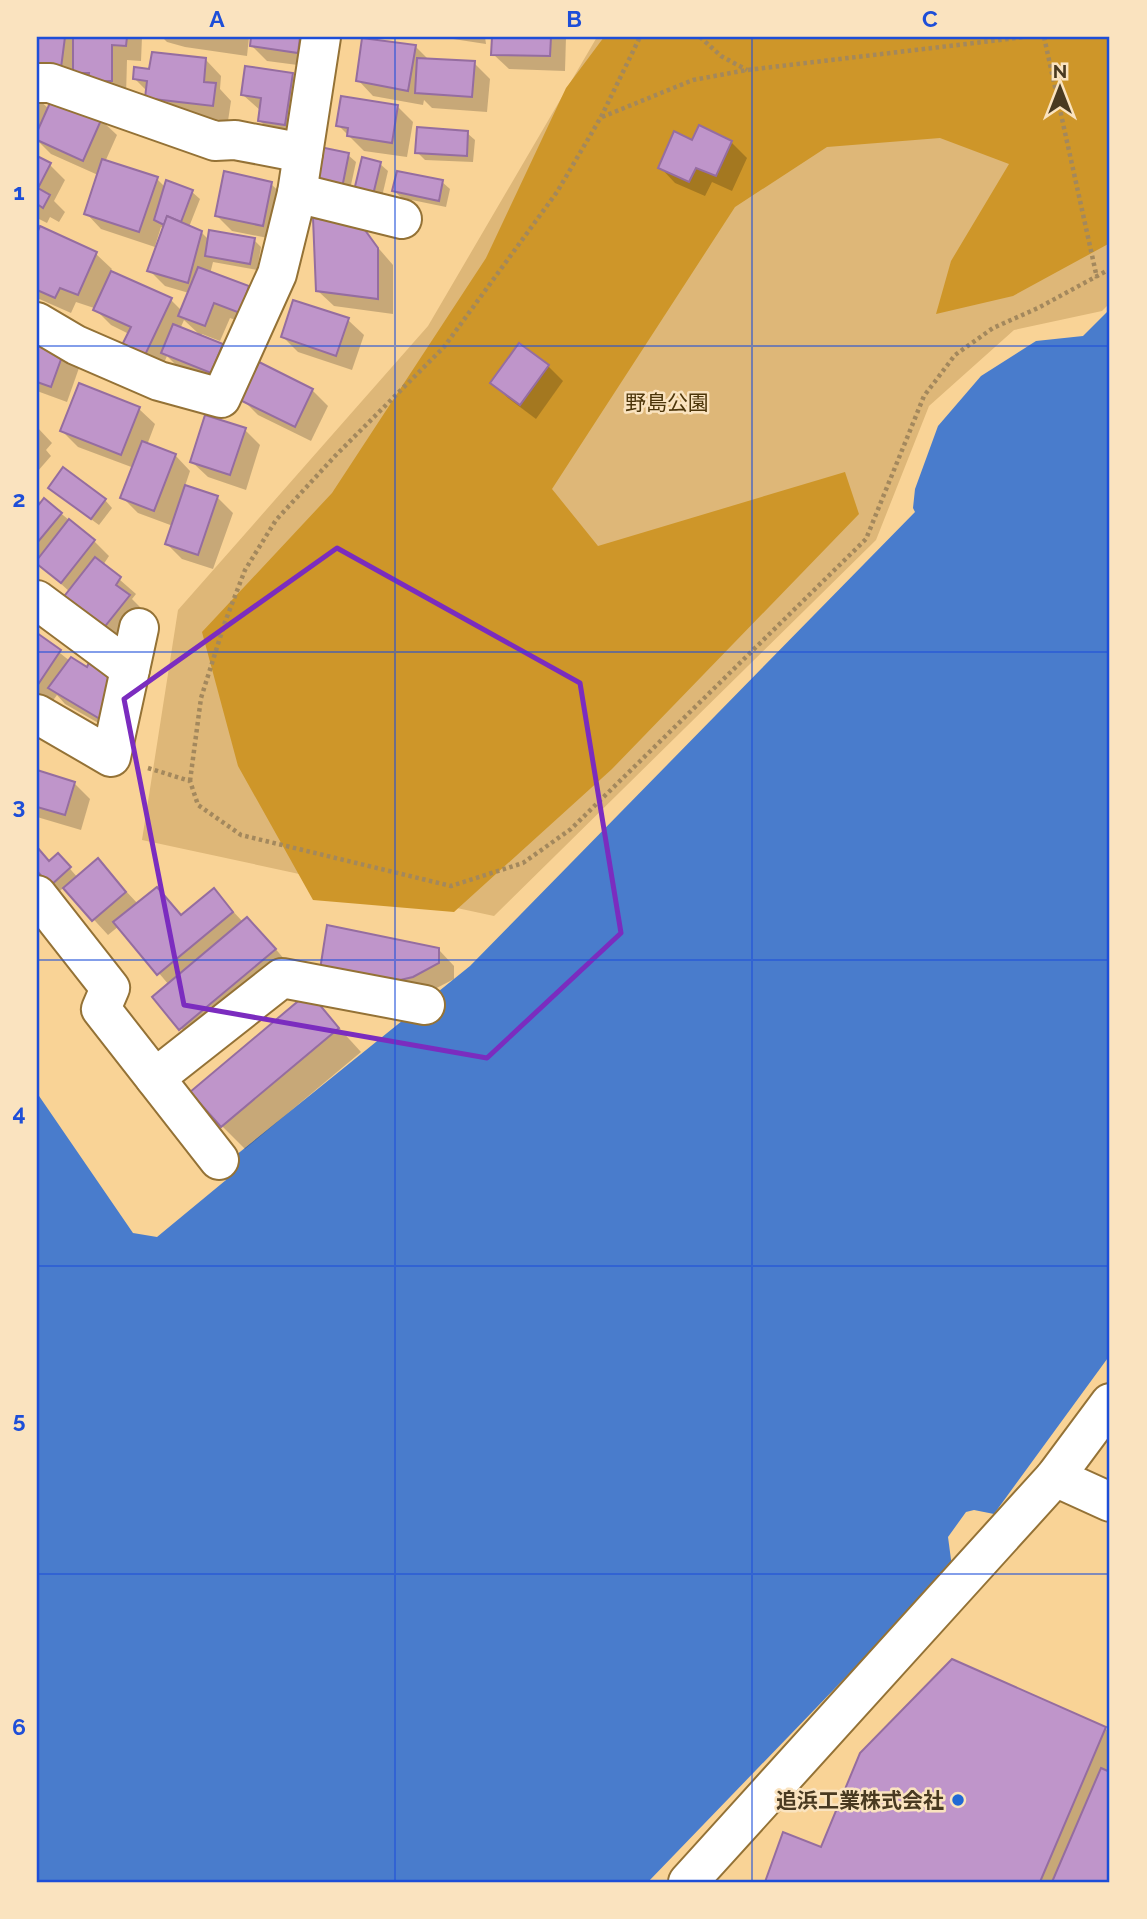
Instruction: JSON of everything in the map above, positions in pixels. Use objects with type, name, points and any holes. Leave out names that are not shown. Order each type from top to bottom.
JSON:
[{"type":"street","points":[[37,322],[76,345],[159,382],[221,398],[277,274],[297,193],[321,37]]},
{"type":"street","points":[[37,83],[50,83],[215,141],[235,140],[303,153]]},
{"type":"street","points":[[297,193],[401,219]]},
{"type":"street","points":[[37,600],[130,669]]},
{"type":"street","points":[[37,714],[111,757],[139,628]]},
{"type":"street","points":[[37,895],[110,988],[101,1009],[219,1160]]},
{"type":"street","points":[[155,1078],[282,978],[425,1005]]},
{"type":"street","points":[[688,1882],[1055,1477],[1110,1404]]},
{"type":"street","points":[[1055,1477],[1110,1502]]},
{"type":"path","points":[[640,37],[601,117],[557,192],[444,347],[276,520],[245,570],[201,698],[190,781],[198,805],[241,835],[451,886],[523,863],[571,829],[866,539],[924,397],[955,355],[993,328],[1038,308],[1110,269]]},
{"type":"path","points":[[700,37],[721,56],[747,69]]},
{"type":"path","points":[[601,117],[693,80],[747,69],[1025,37]]},
{"type":"path","points":[[1044,37],[1097,278]]},
{"type":"path","points":[[111,757],[190,781]]},
{"type":"highlighted area","points":[[337,548],[580,683],[621,933],[487,1058],[184,1005],[124,699]]},
{"type":"green space","name":"野島公園","points":[[597,37],[1110,37],[1110,303],[1102,311],[1014,330],[929,406],[876,540],[494,916],[142,840],[178,610],[428,326]]},
{"type":"shaded area","name":"野島公園","points":[[604,37],[1110,37],[1110,243],[1013,296],[936,314],[951,261],[1009,164],[940,138],[827,147],[735,207],[552,489],[598,546],[845,472],[859,514],[612,769],[454,912],[313,900],[238,766],[202,632],[332,493],[486,258],[566,88]]},
{"type":"water","points":[[1110,309],[1110,1355],[994,1514],[974,1510],[966,1512],[948,1537],[952,1567],[648,1882],[37,1882],[37,1093],[133,1233],[157,1237],[226,1180],[230,1160],[470,966],[915,512],[915,489],[938,426],[981,376],[1036,341],[1083,336]]},
{"type":"building","points":[[37,37],[65,37],[61,68],[37,65]]},
{"type":"building","points":[[73,37],[127,37],[126,46],[112,45],[112,81],[88,81],[89,73],[73,73]]},
{"type":"building","points":[[251,37],[300,37],[298,53],[250,46]]},
{"type":"building","points":[[492,37],[551,37],[550,56],[491,55]]},
{"type":"building","points":[[362,38],[416,45],[408,91],[356,81]]},
{"type":"building","points":[[152,52],[206,58],[204,82],[216,83],[213,106],[145,98],[147,81],[133,79],[134,67],[149,69]]},
{"type":"building","points":[[417,58],[475,61],[472,97],[415,93]]},
{"type":"building","points":[[245,66],[293,73],[285,125],[258,121],[261,98],[241,95]]},
{"type":"building","points":[[53,96],[102,118],[83,161],[37,140],[37,132]]},
{"type":"building","points":[[341,96],[398,105],[392,143],[347,136],[348,128],[336,126]]},
{"type":"building","points":[[699,125],[732,141],[716,176],[696,168],[689,182],[658,168],[674,131],[692,140]]},
{"type":"building","points":[[417,127],[468,131],[467,156],[415,153]]},
{"type":"building","points":[[320,147],[349,153],[342,188],[312,181]]},
{"type":"building","points":[[37,156],[51,163],[38,188],[50,195],[43,208],[37,204]]},
{"type":"building","points":[[362,157],[381,162],[372,199],[353,195]]},
{"type":"building","points":[[102,159],[158,177],[139,232],[84,214]]},
{"type":"building","points":[[224,171],[272,182],[263,226],[215,216]]},
{"type":"building","points":[[397,171],[443,180],[439,201],[392,191]]},
{"type":"building","points":[[166,180],[193,190],[181,222],[167,216],[164,225],[154,220]]},
{"type":"building","points":[[167,216],[202,231],[188,283],[147,271]]},
{"type":"building","points":[[313,218],[362,226],[378,248],[378,299],[316,291]]},
{"type":"building","points":[[40,226],[97,252],[78,295],[60,288],[55,298],[37,290],[37,233]]},
{"type":"building","points":[[209,230],[255,238],[250,264],[205,256]]},
{"type":"building","points":[[198,267],[249,286],[240,313],[214,303],[205,326],[178,316]]},
{"type":"building","points":[[111,271],[172,298],[145,355],[122,345],[131,327],[93,310]]},
{"type":"building","points":[[293,300],[349,318],[336,356],[281,337]]},
{"type":"building","points":[[173,324],[223,344],[211,373],[161,353]]},
{"type":"building","points":[[37,342],[64,351],[51,387],[37,382]]},
{"type":"building","points":[[519,343],[549,365],[520,405],[490,383]]},
{"type":"building","points":[[259,362],[313,389],[295,427],[240,400]]},
{"type":"building","points":[[79,383],[140,407],[121,455],[60,431]]},
{"type":"building","points":[[205,415],[246,428],[230,475],[190,462]]},
{"type":"building","points":[[142,441],[176,454],[154,511],[120,498]]},
{"type":"building","points":[[63,467],[106,499],[91,519],[48,488]]},
{"type":"building","points":[[185,485],[218,496],[198,555],[165,544]]},
{"type":"building","points":[[44,498],[62,513],[37,543],[37,507]]},
{"type":"building","points":[[69,519],[95,540],[61,583],[37,564],[37,560]]},
{"type":"building","points":[[95,557],[121,577],[116,585],[130,595],[102,630],[62,599]]},
{"type":"building","points":[[37,633],[61,650],[37,686]]},
{"type":"building","points":[[71,657],[87,667],[91,658],[107,670],[112,683],[100,719],[48,688]]},
{"type":"building","points":[[37,770],[75,782],[65,815],[37,807]]},
{"type":"building","points":[[37,847],[49,861],[58,853],[71,867],[50,886],[37,871]]},
{"type":"building","points":[[98,858],[126,892],[92,921],[63,888]]},
{"type":"building","points":[[157,887],[181,915],[214,888],[233,912],[157,975],[113,922]]},
{"type":"building","points":[[247,917],[276,949],[179,1030],[152,997]]},
{"type":"building","points":[[327,925],[439,948],[439,963],[413,977],[383,984],[319,976]]},
{"type":"building","points":[[309,992],[339,1028],[221,1127],[190,1092]]},
{"type":"building","name":"追浜工業株式会社","points":[[952,1659],[1106,1727],[1040,1882],[765,1882],[783,1832],[821,1847],[860,1753]]},
{"type":"building","points":[[1101,1768],[1110,1772],[1110,1882],[1052,1882]]},
{"type":"place","name":"追浜工業株式会社","points":[[958,1800]]}]
